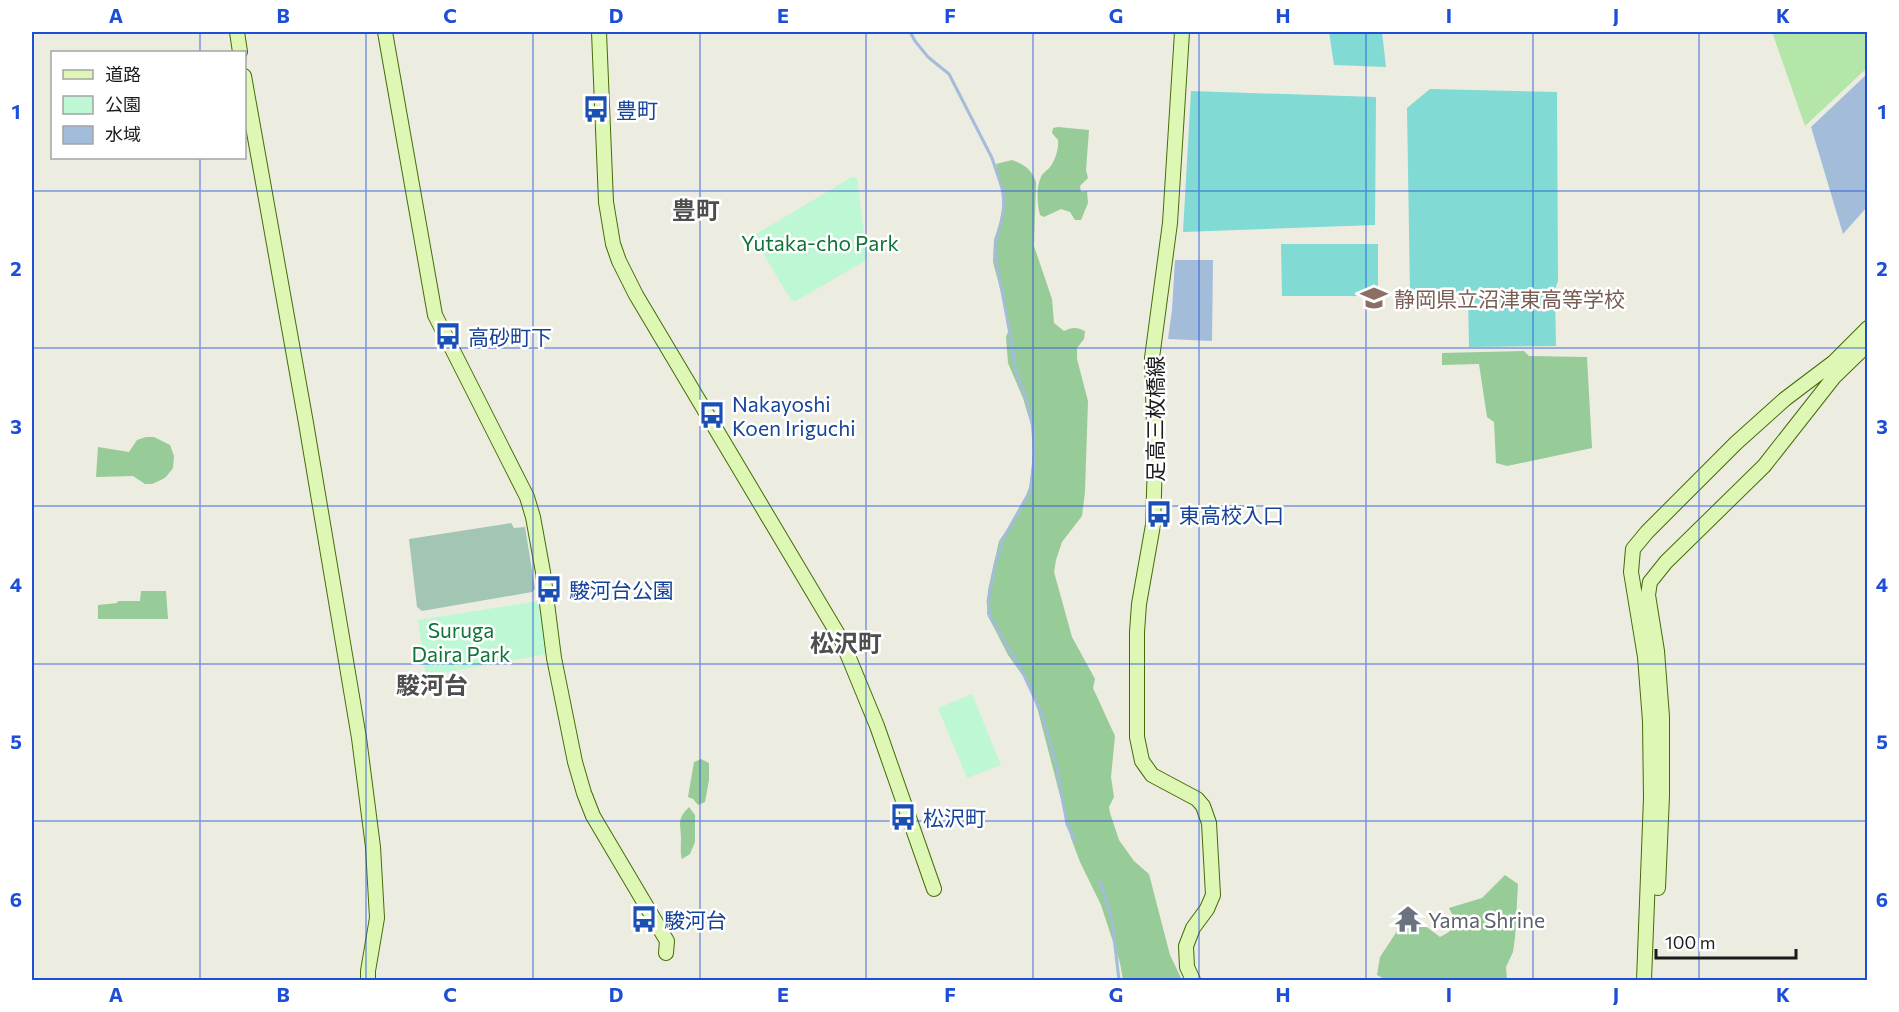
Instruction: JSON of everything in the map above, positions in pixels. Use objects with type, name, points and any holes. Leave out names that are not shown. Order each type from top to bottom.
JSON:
[{"type":"street","points":[[237,32],[240,51]]},
{"type":"street","points":[[385,32],[435,315],[527,497],[543,572],[558,680],[575,762],[584,793],[593,816],[667,941],[666,953]]},
{"type":"street","points":[[599,32],[606,202],[613,244],[619,261],[636,295],[843,641],[877,726],[934,889]]},
{"type":"street","name":"足高三枚橋線","points":[[1182,32],[1170,223],[1152,358],[1155,462],[1153,525],[1139,604],[1136,716],[1139,751],[1147,769],[1152,775],[1197,799],[1203,806],[1209,823],[1213,895],[1207,909],[1193,928],[1186,946],[1188,967],[1193,981]]},
{"type":"street","points":[[246,87],[359,738],[373,847],[377,918],[368,981]]},
{"type":"street","points":[[1644,981],[1651,798],[1650,721],[1645,657],[1631,572],[1633,549],[1647,532],[1736,443],[1785,399],[1834,362],[1868,328]]},
{"type":"street","points":[[1648,595],[1650,582],[1655,574],[1764,466],[1834,377],[1868,344]]},
{"type":"street","points":[[1633,549],[1648,595],[1657,651],[1663,728],[1653,981]]},
{"type":"green space","points":[[1772,32],[1867,32],[1867,68],[1805,126]]},
{"type":"green space","points":[[1053,128],[1089,130],[1086,170],[1088,178],[1080,186],[1081,192],[1087,191],[1088,203],[1081,220],[1075,220],[1070,212],[1061,209],[1044,217],[1040,215],[1038,186],[1042,175],[1054,161],[1058,140],[1052,133]]},
{"type":"green space","points":[[1012,160],[1027,168],[1036,182],[1034,246],[1052,299],[1054,323],[1064,331],[1074,328],[1085,331],[1084,339],[1077,348],[1077,359],[1088,401],[1082,516],[1062,542],[1054,572],[1072,637],[1095,679],[1093,688],[1115,736],[1111,777],[1114,797],[1109,807],[1110,813],[1119,840],[1134,861],[1149,874],[1170,955],[1182,980],[1123,980],[1120,963],[1101,905],[1071,838],[1038,711],[1028,683],[1008,655],[987,614],[988,590],[999,541],[1021,510],[1030,485],[1033,452],[1031,425],[1023,398],[1008,363],[1006,337],[1010,326],[993,262],[994,240],[1003,201],[996,164]]},
{"type":"green space","name":"Yutaka-cho Park","points":[[852,177],[857,178],[867,256],[865,261],[796,301],[791,300],[755,240],[756,234]]},
{"type":"green space","points":[[1524,351],[1529,356],[1587,357],[1592,448],[1507,466],[1496,463],[1494,422],[1487,417],[1479,364],[1442,365],[1442,353]]},
{"type":"green space","points":[[154,437],[170,445],[174,456],[173,468],[166,477],[152,484],[145,484],[133,476],[96,477],[98,447],[129,452],[137,440]]},
{"type":"green space","points":[[511,523],[514,528],[525,527],[535,589],[532,592],[422,611],[417,607],[409,539]]},
{"type":"green space","points":[[141,591],[166,591],[168,619],[98,619],[98,605],[118,601],[140,601]]},
{"type":"green space","name":"Suruga Daira Park","points":[[539,601],[546,654],[426,676],[418,620]]},
{"type":"green space","points":[[972,694],[1001,765],[967,778],[938,708]]},
{"type":"green space","points":[[701,759],[709,763],[709,780],[705,802],[698,805],[688,797],[694,762]]},
{"type":"green space","points":[[689,807],[695,815],[695,842],[690,854],[682,859],[680,822],[682,815]]},
{"type":"green space","points":[[1505,875],[1518,884],[1515,938],[1513,952],[1506,967],[1507,980],[1386,980],[1377,975],[1380,957],[1403,922],[1424,925],[1440,937],[1449,932],[1454,918],[1449,908],[1482,898]]},
{"type":"shaded area","points":[[1329,32],[1382,32],[1386,67],[1334,65]]},
{"type":"shaded area","points":[[1430,89],[1557,92],[1558,281],[1554,292],[1410,292],[1407,108]]},
{"type":"shaded area","points":[[1191,91],[1376,97],[1375,225],[1183,232]]},
{"type":"shaded area","points":[[1281,244],[1378,244],[1378,296],[1282,296]]},
{"type":"shaded area","points":[[1468,295],[1555,296],[1556,346],[1469,347]]},
{"type":"water","points":[[1867,74],[1867,207],[1843,234],[1811,127]]},
{"type":"water","points":[[1175,260],[1213,260],[1212,341],[1168,339]]},
{"type":"waterway","points":[[910,32],[928,57],[949,74],[992,158],[1003,191],[1004,210],[995,254],[1015,369],[1028,404],[1034,432],[1034,462],[1030,491],[1003,539],[988,601],[990,617],[1023,673],[1042,714],[1056,763],[1067,824],[1075,841]]},
{"type":"waterway","points":[[1100,880],[1112,920],[1119,980]]},
{"type":"place","name":"豊町","points":[[596,109]]},
{"type":"place","name":"静岡県立沼津東高等学校","points":[[1374,298]]},
{"type":"place","name":"高砂町下","points":[[448,336]]},
{"type":"place","name":"Nakayoshi Koen Iriguchi","points":[[712,415]]},
{"type":"place","name":"東高校入口","points":[[1159,514]]},
{"type":"place","name":"駿河台公園","points":[[549,589]]},
{"type":"place","name":"松沢町","points":[[903,817]]},
{"type":"place","name":"駿河台","points":[[644,919]]},
{"type":"place","name":"Yama Shrine","points":[[1408,919]]},
{"type":"district","name":"豊町","points":[[696,209]]},
{"type":"district","name":"松沢町","points":[[846,642]]},
{"type":"district","name":"駿河台","points":[[432,684]]}]
